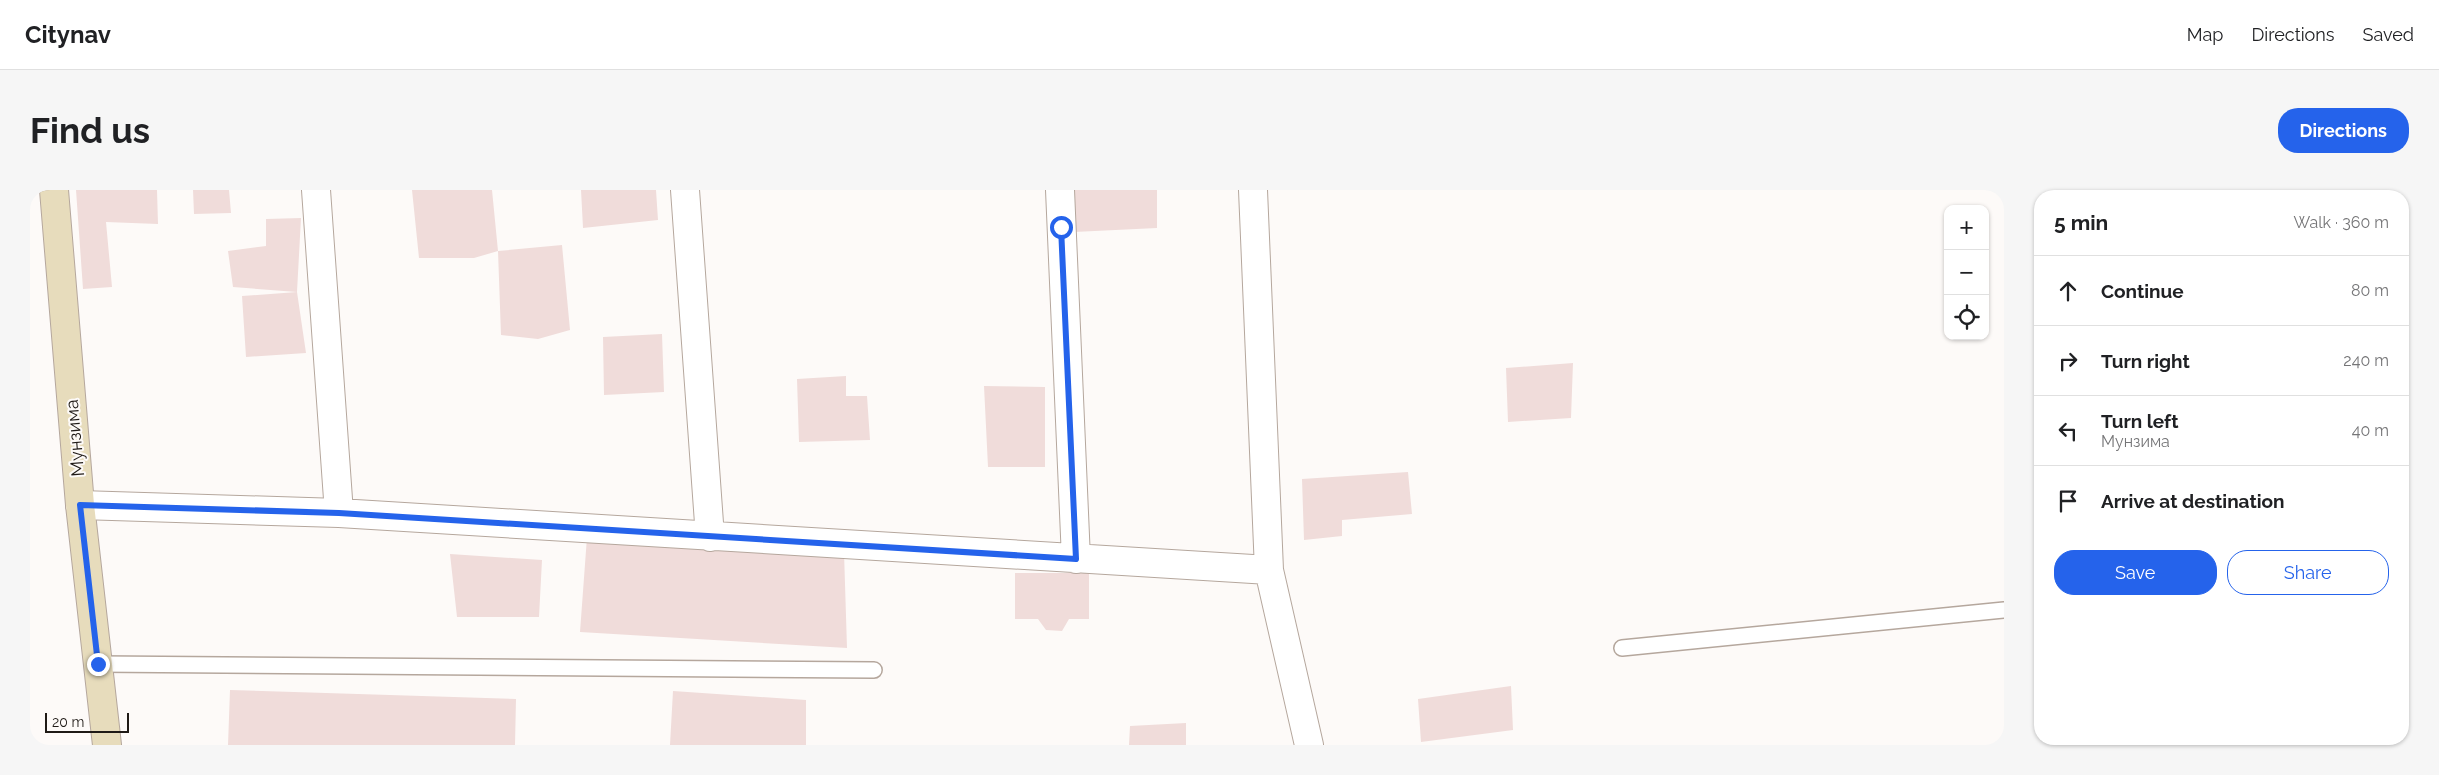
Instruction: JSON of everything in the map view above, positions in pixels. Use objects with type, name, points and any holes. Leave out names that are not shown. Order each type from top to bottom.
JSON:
[{"type":"street","name":"Мунзима","points":[[54,190],[80,505],[107,745]]},
{"type":"street","points":[[316,190],[339,513]]},
{"type":"street","points":[[685,190],[710,537]]},
{"type":"street","points":[[1060,190],[1076,559]]},
{"type":"street","points":[[1253,190],[1269,570],[1309,745]]},
{"type":"street","points":[[80,505],[339,513],[1269,570]]},
{"type":"lane","points":[[1622,648],[2004,610]]},
{"type":"lane","points":[[98,664],[874,670]]},
{"type":"building","points":[[76,190],[157,190],[158,224],[106,222],[112,287],[83,289]]},
{"type":"building","points":[[193,190],[229,190],[231,213],[194,214]]},
{"type":"building","points":[[412,190],[492,190],[498,251],[474,258],[419,258]]},
{"type":"building","points":[[581,190],[656,190],[658,220],[583,228]]},
{"type":"building","points":[[1073,190],[1157,190],[1157,228],[1074,232]]},
{"type":"building","points":[[301,218],[297,292],[233,287],[228,251],[266,246],[266,219]]},
{"type":"building","points":[[562,245],[570,330],[538,339],[501,335],[498,251]]},
{"type":"building","points":[[297,292],[306,353],[246,357],[242,296]]},
{"type":"building","points":[[662,334],[664,392],[604,395],[603,337]]},
{"type":"building","points":[[1573,363],[1571,418],[1508,422],[1506,368]]},
{"type":"building","points":[[846,376],[846,396],[867,396],[870,440],[799,442],[797,379]]},
{"type":"building","points":[[984,386],[1045,387],[1045,467],[988,467]]},
{"type":"building","points":[[1408,472],[1412,514],[1342,520],[1342,536],[1304,540],[1302,479]]},
{"type":"building","points":[[587,537],[844,552],[847,648],[580,632]]},
{"type":"building","points":[[450,554],[542,560],[539,617],[457,617]]},
{"type":"building","points":[[1015,573],[1089,573],[1089,619],[1069,619],[1062,631],[1046,630],[1038,619],[1015,619]]},
{"type":"building","points":[[1511,686],[1513,730],[1421,742],[1418,699]]},
{"type":"building","points":[[230,690],[516,699],[515,745],[228,745]]},
{"type":"building","points":[[673,691],[806,700],[806,745],[670,745]]},
{"type":"building","points":[[1186,723],[1186,745],[1129,745],[1130,726]]},
{"type":"route","points":[[98,664],[80,505],[339,513],[1076,559],[1061,227]]}]
